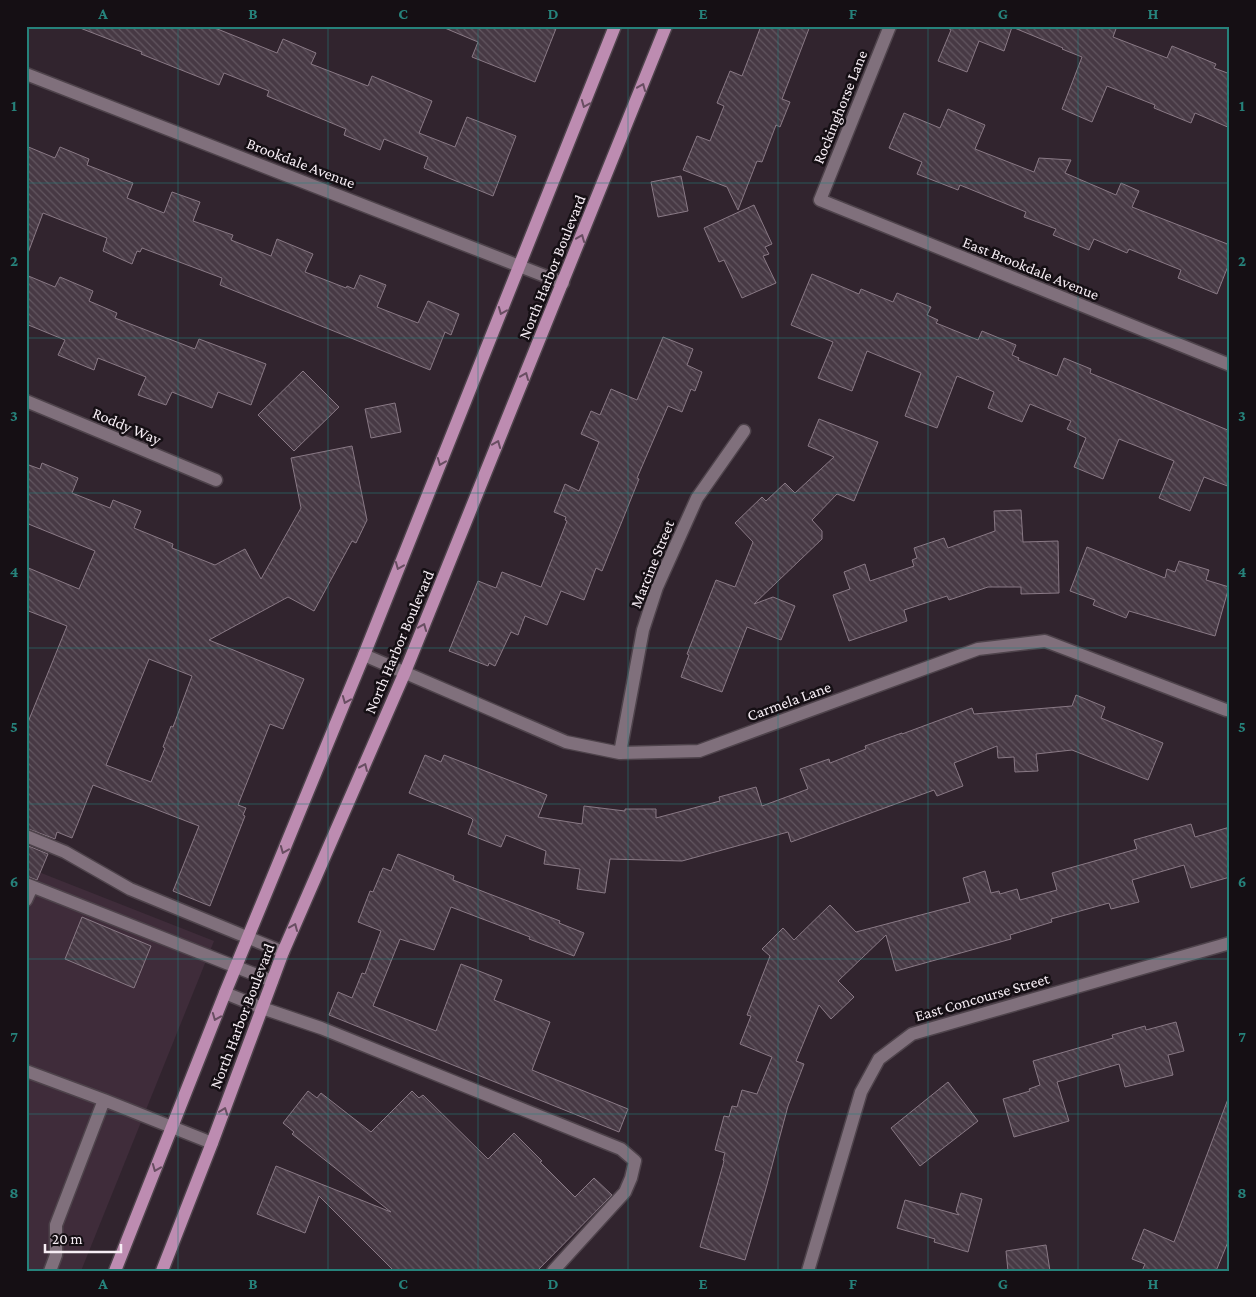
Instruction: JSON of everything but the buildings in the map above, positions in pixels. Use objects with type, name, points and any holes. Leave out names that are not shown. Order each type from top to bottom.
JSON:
[{"type":"main road","name":"North Harbor Boulevard","points":[[115,1271],[225,993],[364,655],[616,26]]},
{"type":"main road","name":"North Harbor Boulevard","points":[[162,1271],[272,981],[405,672],[666,26]]},
{"type":"street","name":"Rockinghorse Lane","points":[[820,200],[890,26]]},
{"type":"street","name":"Brookdale Avenue","points":[[26,74],[563,283]]},
{"type":"street","name":"East Brookdale Avenue","points":[[820,200],[1230,365]]},
{"type":"street","name":"Roddy Way","points":[[26,401],[216,480]]},
{"type":"street","name":"Marcine Street","points":[[620,753],[644,630],[657,587],[697,498],[744,431]]},
{"type":"street","name":"Carmela Lane","points":[[364,655],[566,742],[620,753],[699,751],[978,649],[1045,642],[1226,710]]},
{"type":"street","points":[[26,836],[64,852],[130,889],[284,952]]},
{"type":"street","points":[[26,900],[29,886],[272,981]]},
{"type":"street","name":"East Concourse Street","points":[[810,1270],[860,1092],[879,1059],[912,1034],[1230,943]]},
{"type":"street","points":[[225,993],[321,1028],[621,1149],[634,1160],[631,1178],[625,1192],[553,1271]]},
{"type":"street","points":[[26,1071],[212,1143]]},
{"type":"street","points":[[50,1271],[56,1255],[56,1225],[104,1100]]},
{"type":"shaded area","points":[[26,867],[214,941],[81,1271],[26,1271]]}]
